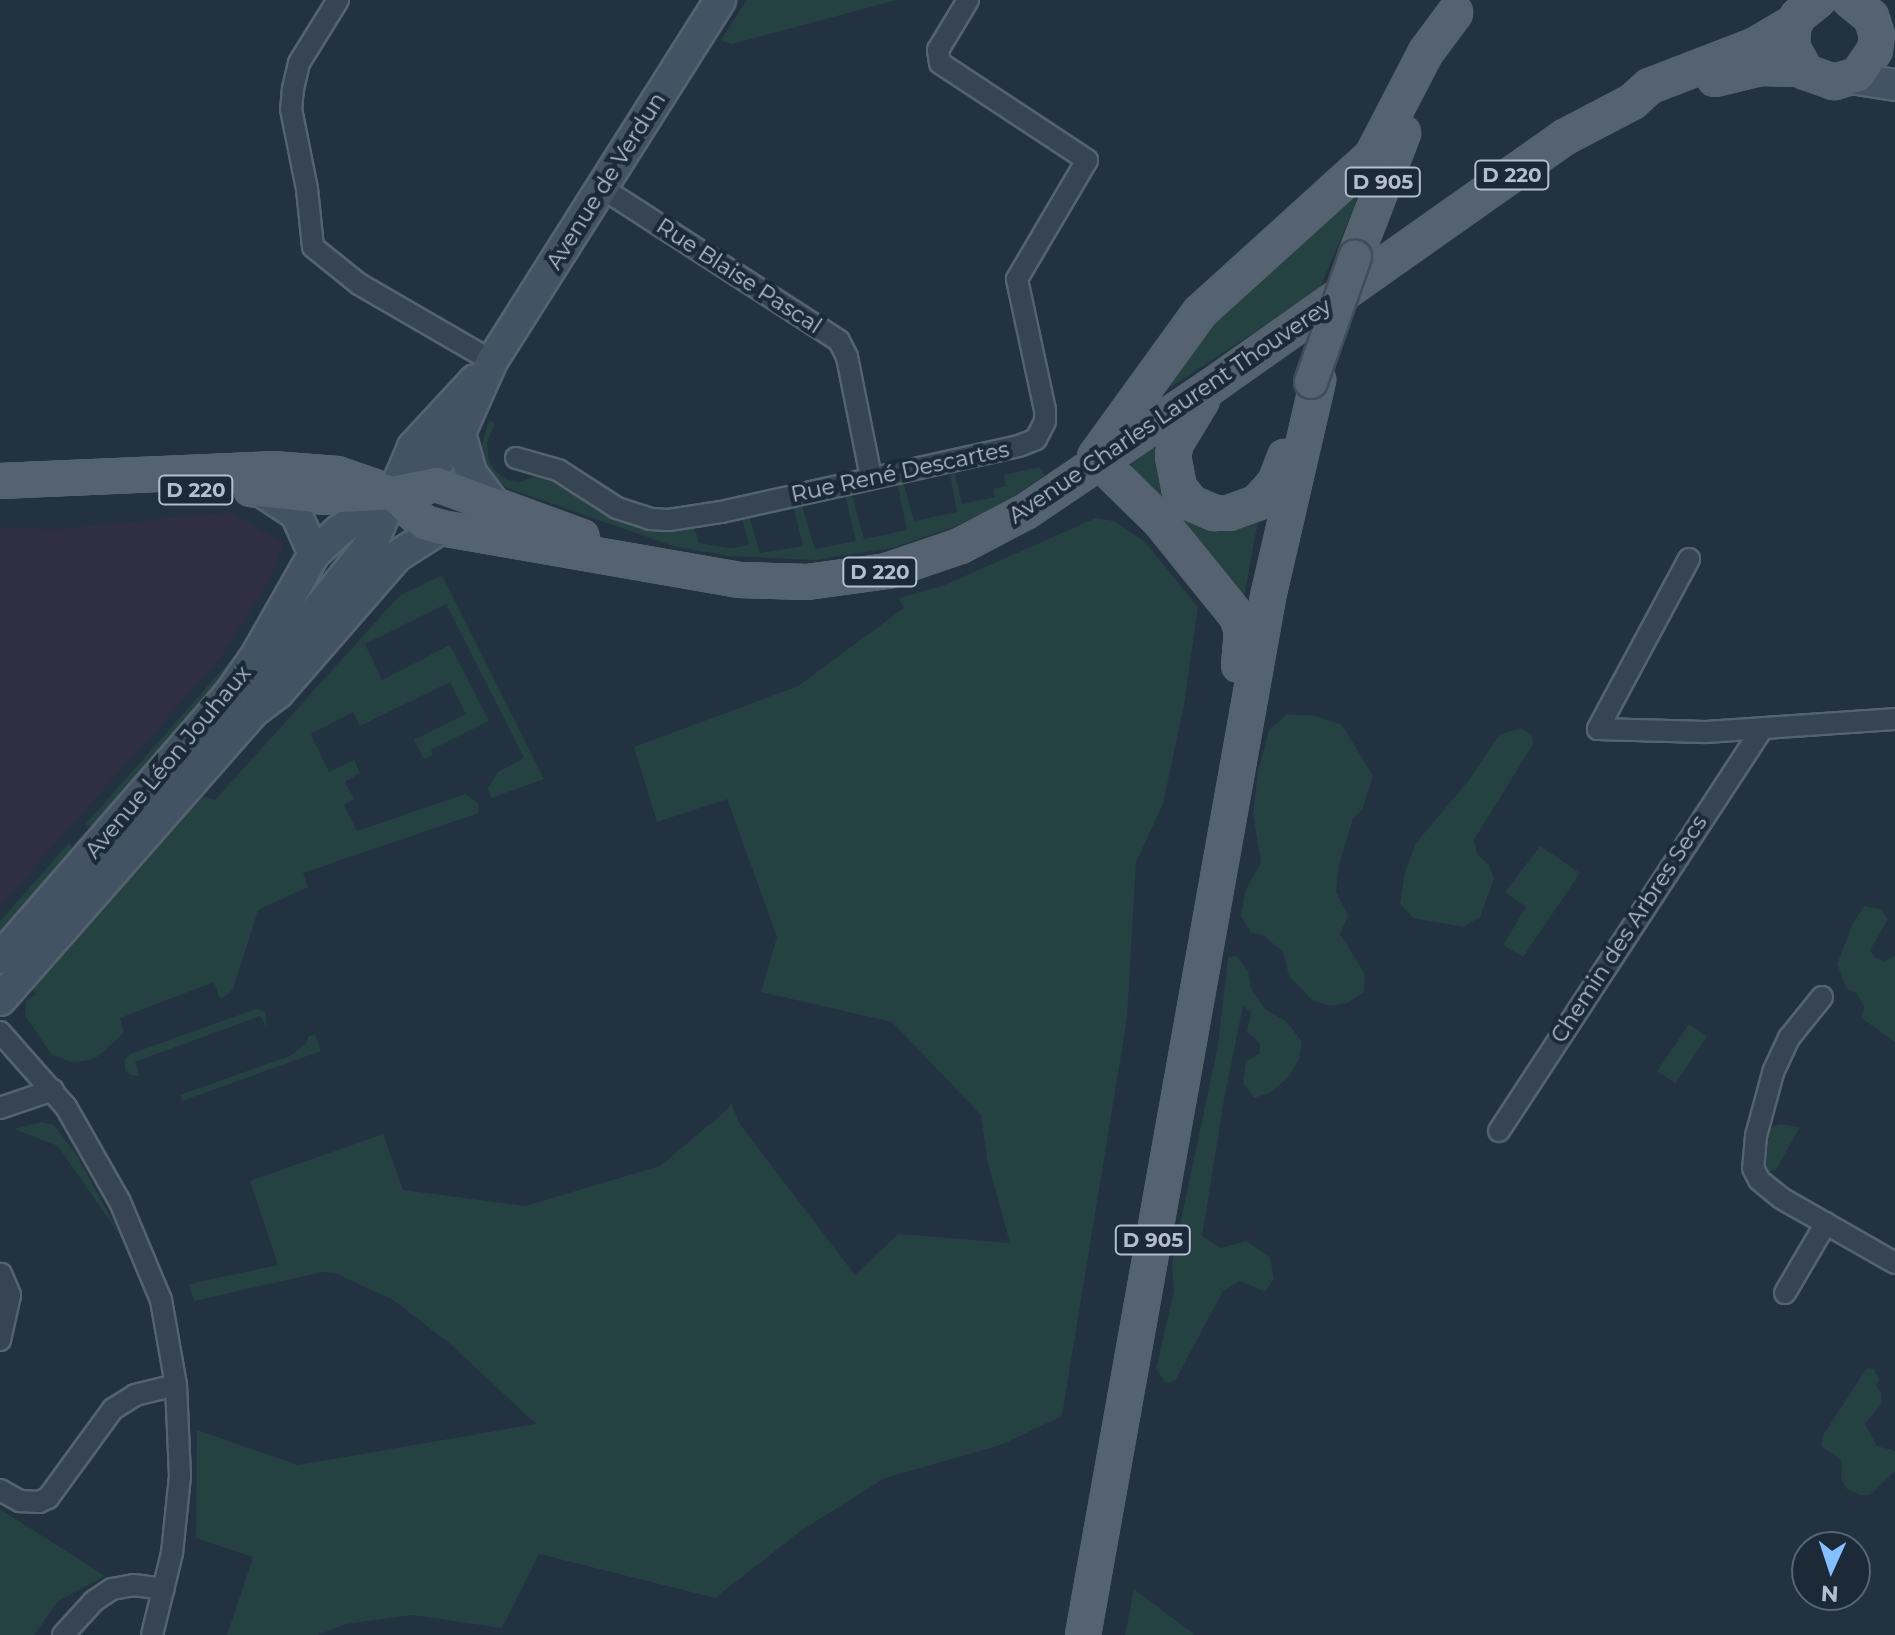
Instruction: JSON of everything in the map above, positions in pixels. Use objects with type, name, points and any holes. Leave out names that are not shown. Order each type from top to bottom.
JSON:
[{"type":"main road","name":"Avenue de Verdun","points":[[392,493],[438,462],[460,433],[492,361],[720,0]]},
{"type":"main road","points":[[1850,0],[1871,17],[1886,45],[1851,78]]},
{"type":"main road","points":[[1092,467],[1200,312],[1372,156],[1426,52],[1458,7]]},
{"type":"main road","name":"D 905","points":[[1083,1635],[1270,583],[1314,381],[1355,257],[1414,107],[1458,7]]},
{"type":"main road","points":[[1802,10],[1792,47],[1803,69],[1828,81],[1851,78],[1895,85]]},
{"type":"main road","name":"D 220","points":[[1632,102],[1650,86],[1756,45],[1802,10]]},
{"type":"main road","name":"D 220","points":[[1632,102],[1656,100],[1748,70],[1803,69]]},
{"type":"main road","name":"Avenue Charles Laurent Thouverey","points":[[0,481],[272,469],[337,474],[392,493],[424,523],[441,528],[761,581],[861,577],[960,546],[1025,512],[1209,388],[1565,137],[1632,102]]},
{"type":"main road","name":"Avenue de Verdun","points":[[392,493],[413,447],[492,361]]},
{"type":"main road","points":[[1209,388],[1176,443],[1175,478],[1191,503],[1201,509],[1229,513],[1257,503],[1275,483],[1314,381]]},
{"type":"main road","points":[[460,433],[471,473],[495,505]]},
{"type":"main road","name":"D 905","points":[[1092,467],[1160,521],[1241,623],[1241,648],[1216,823],[1223,845]]},
{"type":"main road","name":"Avenue Charles Laurent Thouverey","points":[[0,501],[258,489],[326,497],[392,493],[437,484],[653,564]]},
{"type":"main road","name":"D 220","points":[[258,489],[296,514],[314,554]]},
{"type":"main road","points":[[254,711],[264,681],[373,541],[392,493]]},
{"type":"main road","name":"D 220","points":[[392,493],[529,518]]},
{"type":"main road","name":"Avenue Léon Jouhaux","points":[[0,958],[228,696],[256,656],[314,554],[339,531],[392,493]]},
{"type":"main road","points":[[0,1000],[254,711],[278,693],[397,556],[441,528]]},
{"type":"street","points":[[338,0],[299,63],[293,88],[291,109],[307,189],[313,247],[359,284],[492,361]]},
{"type":"street","name":"Rue René Descartes","points":[[516,458],[558,470],[617,508],[650,519],[669,520],[721,512],[1036,439],[1045,421],[1017,279],[1087,160],[940,63],[938,50],[968,0]]},
{"type":"street","name":"Rue Blaise Pascal","points":[[602,188],[839,341],[847,357],[871,477]]},
{"type":"street","points":[[1689,559],[1598,729],[1692,732],[1895,719]]},
{"type":"street","name":"Chemin des Arbres Secs","points":[[1499,1131],[1762,729]]},
{"type":"street","points":[[1822,997],[1789,1038],[1773,1073],[1752,1161],[1755,1174],[1764,1185],[1895,1263]]},
{"type":"street","points":[[0,1032],[53,1090],[107,1177],[161,1300],[176,1385],[180,1437],[178,1503],[164,1589],[152,1635]]},
{"type":"street","points":[[0,1108],[53,1090]]},
{"type":"street","points":[[1785,1293],[1826,1223]]},
{"type":"street","points":[[0,1340],[10,1295],[1,1274]]},
{"type":"street","points":[[0,1490],[20,1501],[39,1502],[48,1498],[113,1409],[135,1395],[176,1385]]},
{"type":"street","points":[[63,1635],[94,1601],[112,1589],[134,1585],[164,1589]]},
{"type":"shaded area","points":[[230,512],[284,543],[267,584],[220,658],[0,906],[0,528],[56,529]]},
{"type":"green space","points":[[747,0],[897,0],[732,44],[724,42],[721,40]]},
{"type":"green space","points":[[1358,185],[1355,206],[1319,290],[1157,396],[1195,331]]},
{"type":"green space","points":[[489,420],[495,424],[487,442],[489,460],[496,472],[507,480],[519,482],[540,474],[693,525],[699,543],[731,548],[749,545],[742,518],[749,516],[760,553],[803,546],[793,505],[801,503],[815,549],[856,541],[844,491],[850,489],[864,539],[907,530],[896,478],[902,477],[914,521],[957,512],[949,469],[954,469],[962,504],[995,497],[993,489],[1006,486],[1004,475],[1039,467],[1045,475],[1007,501],[954,527],[892,548],[814,560],[730,556],[676,547],[507,488],[485,471],[480,452]]},
{"type":"green space","points":[[1162,440],[1165,478],[1258,520],[1245,593],[1238,595],[1130,471],[1133,460]]},
{"type":"green space","points":[[1096,518],[1114,521],[1145,542],[1198,607],[1184,705],[1163,804],[1136,862],[1127,1018],[1062,1416],[1001,1445],[885,1478],[802,1530],[715,1598],[539,1554],[502,1628],[412,1615],[346,1624],[317,1635],[227,1635],[253,1557],[196,1538],[197,1430],[298,1465],[536,1424],[449,1343],[393,1300],[335,1273],[323,1272],[194,1301],[189,1284],[278,1265],[250,1181],[383,1134],[403,1190],[525,1206],[660,1166],[728,1109],[731,1102],[739,1123],[855,1275],[898,1234],[1010,1243],[987,1159],[981,1115],[892,1022],[761,992],[777,937],[727,799],[657,822],[634,747],[798,686],[904,608],[899,598],[945,585]]},
{"type":"green space","points":[[295,549],[302,550],[237,670],[100,828],[85,825],[237,653],[266,608]]},
{"type":"green space","points":[[442,575],[544,779],[491,798],[488,788],[498,772],[524,758],[446,604],[365,644],[382,680],[450,645],[489,721],[431,750],[433,755],[424,759],[414,740],[466,714],[450,682],[360,726],[353,712],[311,734],[329,772],[354,760],[360,773],[345,782],[354,799],[344,805],[357,831],[465,794],[478,803],[479,813],[303,873],[308,887],[258,910],[233,989],[228,994],[220,999],[214,982],[120,1018],[124,1033],[97,1057],[72,1062],[52,1055],[25,1016],[26,1001],[36,994],[30,983],[199,795],[215,800],[399,596]]},
{"type":"green space","points":[[1287,714],[1316,716],[1342,725],[1373,776],[1362,810],[1353,818],[1339,865],[1336,892],[1348,915],[1340,934],[1365,974],[1364,992],[1347,1003],[1331,1006],[1313,1001],[1289,976],[1283,952],[1263,935],[1251,933],[1241,916],[1245,892],[1261,862],[1253,814],[1258,771],[1269,730]]},
{"type":"green space","points":[[1521,728],[1532,735],[1533,744],[1474,840],[1477,854],[1489,865],[1494,879],[1480,917],[1463,927],[1413,918],[1400,904],[1405,872],[1416,843],[1469,780],[1499,735]]},
{"type":"green space","points":[[69,843],[74,852],[0,944],[0,921]]},
{"type":"green space","points":[[1540,846],[1580,873],[1523,957],[1503,945],[1526,907],[1505,892]]},
{"type":"green space","points":[[1864,906],[1880,909],[1888,919],[1870,950],[1875,958],[1885,961],[1895,956],[1895,1042],[1864,1020],[1861,1015],[1865,1008],[1856,993],[1846,988],[1837,964],[1853,923]]},
{"type":"green space","points":[[1237,956],[1248,971],[1251,989],[1265,1009],[1287,1022],[1302,1042],[1299,1059],[1288,1078],[1269,1093],[1254,1098],[1243,1083],[1246,1061],[1259,1054],[1260,1043],[1247,1032],[1251,1013],[1243,1006],[1202,1236],[1221,1248],[1246,1241],[1270,1257],[1274,1279],[1265,1292],[1240,1281],[1223,1291],[1175,1381],[1166,1383],[1156,1369],[1174,1291],[1172,1263],[1218,1045],[1228,957]]},
{"type":"green space","points":[[256,1009],[265,1011],[267,1028],[260,1016],[135,1062],[140,1076],[130,1075],[125,1070],[125,1059],[130,1054]]},
{"type":"green space","points":[[1689,1024],[1707,1036],[1675,1084],[1657,1071]]},
{"type":"green space","points":[[315,1035],[321,1051],[182,1101],[180,1095],[290,1056],[305,1045],[309,1036]]},
{"type":"green space","points":[[42,1122],[54,1125],[78,1157],[121,1237],[58,1146],[14,1129]]},
{"type":"green space","points":[[1780,1124],[1800,1127],[1776,1170],[1769,1172],[1765,1164],[1769,1133],[1772,1127]]},
{"type":"green space","points":[[1867,1368],[1874,1369],[1879,1379],[1876,1386],[1881,1392],[1882,1403],[1865,1424],[1877,1446],[1895,1451],[1895,1471],[1870,1495],[1860,1495],[1847,1489],[1841,1479],[1842,1461],[1821,1446],[1823,1435]]},
{"type":"green space","points":[[0,1509],[105,1576],[58,1601],[34,1635],[0,1635]]},
{"type":"green space","points":[[1134,1589],[1195,1635],[1125,1635]]}]
